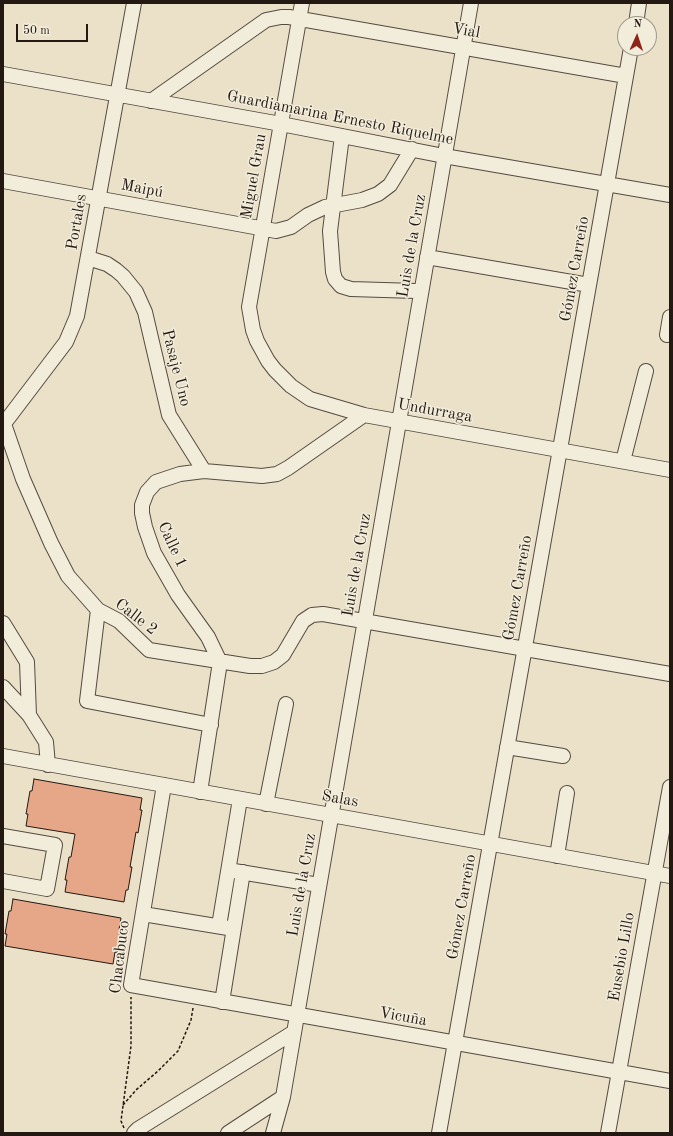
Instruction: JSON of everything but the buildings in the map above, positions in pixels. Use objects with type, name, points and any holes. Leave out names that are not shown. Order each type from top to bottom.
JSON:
[{"type":"street","name":"Portales","points":[[3,423],[66,342],[79,307],[134,3]]},
{"type":"street","name":"Miguel Grau","points":[[249,307],[269,230],[281,124],[302,3]]},
{"type":"street","name":"Luis de la Cruz","points":[[273,1133],[283,1097],[471,3]]},
{"type":"street","points":[[637,16],[639,3]]},
{"type":"street","name":"Vial","points":[[151,101],[266,20],[281,17],[626,76]]},
{"type":"street","name":"Gómez Carreño","points":[[439,1133],[630,56]]},
{"type":"street","name":"Guardiamarina Ernesto Riquelme","points":[[3,74],[281,124],[444,156],[670,195]]},
{"type":"street","points":[[342,136],[331,224],[333,272],[338,283],[341,286],[351,289],[416,291]]},
{"type":"street","points":[[269,230],[286,229],[316,210],[334,204],[362,200],[384,190],[390,185],[412,150]]},
{"type":"street","name":"Maipú","points":[[3,181],[269,230]]},
{"type":"street","points":[[427,257],[589,284]]},
{"type":"street","name":"Pasaje Uno","points":[[88,258],[107,264],[116,270],[136,292],[145,312],[169,416],[204,471]]},
{"type":"street","name":"Undurraga","points":[[249,307],[253,330],[268,361],[282,379],[310,399],[364,415],[399,422],[670,470]]},
{"type":"street","points":[[667,335],[670,317]]},
{"type":"street","points":[[623,461],[646,371]]},
{"type":"street","points":[[204,471],[262,476],[277,474],[288,468],[364,415]]},
{"type":"street","name":"Calle 2","points":[[3,423],[23,479],[51,543],[68,576],[98,610],[119,622],[149,650],[256,667],[274,662],[286,651],[300,625],[307,618],[312,615],[324,614],[670,674]]},
{"type":"street","name":"Calle 1","points":[[204,471],[180,474],[156,482],[144,498],[142,512],[144,527],[154,553],[178,595],[208,637],[220,662]]},
{"type":"street","points":[[98,610],[87,701],[211,725]]},
{"type":"street","points":[[3,623],[27,662],[29,715]]},
{"type":"street","points":[[200,792],[220,662]]},
{"type":"street","points":[[3,687],[29,715],[46,742],[48,765]]},
{"type":"street","points":[[266,804],[286,704]]},
{"type":"street","points":[[507,747],[563,756]]},
{"type":"street","name":"Salas","points":[[3,756],[670,876]]},
{"type":"street","name":"Chacabuco","points":[[131,985],[164,785]]},
{"type":"street","name":"Eusebio Lillo","points":[[608,1133],[655,873],[668,815],[670,787]]},
{"type":"street","points":[[557,856],[567,793]]},
{"type":"street","points":[[219,926],[240,799]]},
{"type":"street","points":[[3,836],[55,845],[47,889],[3,881]]},
{"type":"street","points":[[228,870],[319,885]]},
{"type":"street","points":[[222,1002],[243,872]]},
{"type":"street","points":[[142,914],[234,928]]},
{"type":"street","name":"Vicuña","points":[[131,985],[670,1081]]},
{"type":"street","points":[[134,1133],[138,1129],[294,1032]]},
{"type":"street","points":[[228,1133],[283,1097]]},
{"type":"path","name":"Chacabuco","points":[[126,1133],[121,1121],[131,1046],[131,985]]},
{"type":"path","points":[[123,1105],[136,1090],[178,1051],[191,1020],[194,1001],[197,997]]}]
